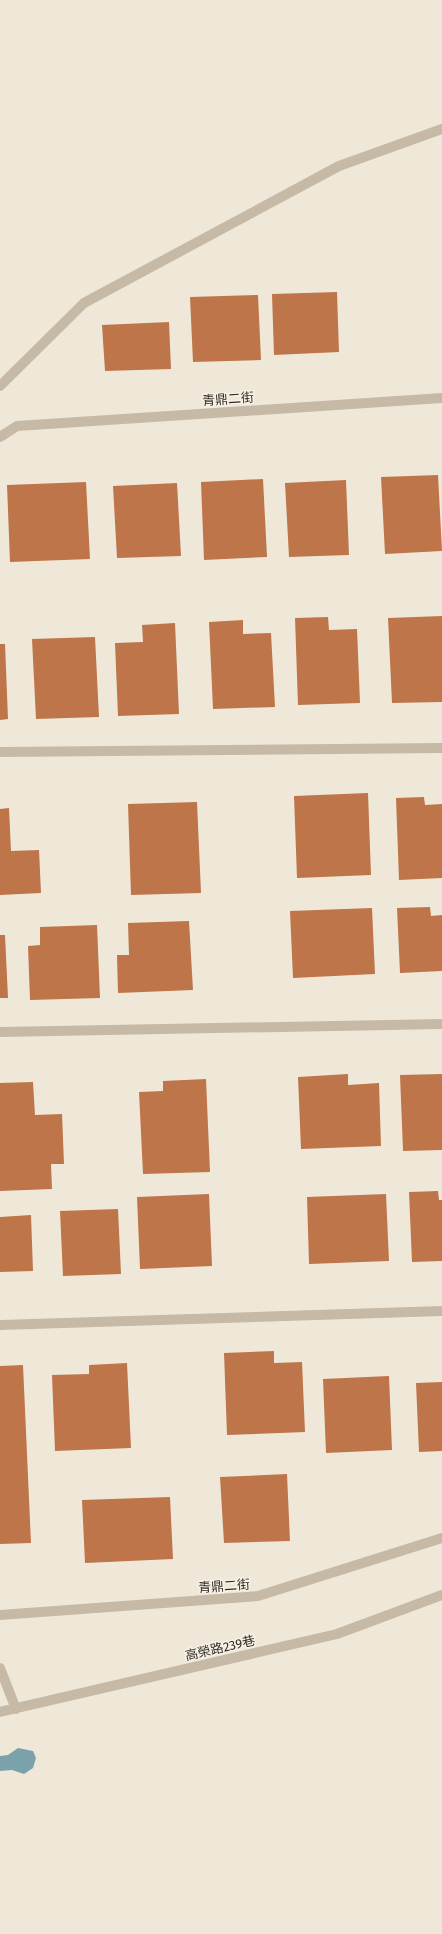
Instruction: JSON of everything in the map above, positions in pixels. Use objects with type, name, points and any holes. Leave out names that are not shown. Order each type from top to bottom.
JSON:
[{"type":"street","points":[[0,386],[84,303],[339,166],[442,129]]},
{"type":"street","name":"青鼎二街","points":[[0,437],[17,426],[442,398]]},
{"type":"street","points":[[0,752],[442,748]]},
{"type":"street","points":[[0,1032],[442,1024]]},
{"type":"street","points":[[0,1326],[442,1311]]},
{"type":"street","name":"青鼎二街","points":[[0,1615],[258,1596],[442,1538]]},
{"type":"street","name":"高榮路239巷","points":[[0,1712],[337,1634],[442,1595]]},
{"type":"street","points":[[0,1668],[16,1709]]},
{"type":"water","points":[[18,1748],[33,1751],[36,1758],[33,1768],[24,1774],[12,1770],[0,1771],[0,1756],[8,1755]]},
{"type":"building","points":[[337,292],[339,352],[274,355],[272,294]]},
{"type":"building","points":[[258,295],[261,360],[193,362],[190,297]]},
{"type":"building","points":[[169,322],[171,369],[105,371],[102,325]]},
{"type":"building","points":[[438,475],[442,551],[385,554],[381,477]]},
{"type":"building","points":[[263,479],[267,557],[204,560],[201,482]]},
{"type":"building","points":[[346,480],[349,555],[289,557],[285,483]]},
{"type":"building","points":[[86,482],[90,559],[10,562],[7,485]]},
{"type":"building","points":[[177,483],[181,556],[117,558],[113,486]]},
{"type":"building","points":[[442,616],[442,702],[392,703],[388,618]]},
{"type":"building","points":[[328,617],[329,630],[357,629],[360,703],[298,705],[295,618]]},
{"type":"building","points":[[243,620],[243,634],[271,633],[275,707],[213,709],[209,622]]},
{"type":"building","points":[[175,623],[179,714],[118,716],[115,643],[143,642],[142,625]]},
{"type":"building","points":[[95,637],[99,717],[36,719],[32,639]]},
{"type":"building","points":[[0,644],[5,644],[8,719],[0,720]]},
{"type":"building","points":[[368,793],[371,875],[297,878],[294,796]]},
{"type":"building","points":[[424,797],[425,805],[442,804],[442,878],[399,880],[396,798]]},
{"type":"building","points":[[197,802],[201,893],[131,895],[128,804]]},
{"type":"building","points":[[9,808],[11,851],[39,850],[41,893],[0,895],[0,809]]},
{"type":"building","points":[[430,907],[431,916],[442,915],[442,971],[400,973],[397,908]]},
{"type":"building","points":[[372,908],[375,974],[293,978],[290,911]]},
{"type":"building","points":[[189,921],[193,990],[118,993],[117,955],[129,955],[128,923]]},
{"type":"building","points":[[97,925],[100,998],[30,1000],[28,946],[40,945],[40,927]]},
{"type":"building","points":[[0,935],[5,935],[8,998],[0,998]]},
{"type":"building","points":[[348,1074],[348,1085],[379,1083],[381,1146],[301,1149],[298,1077]]},
{"type":"building","points":[[442,1074],[442,1150],[403,1151],[400,1075]]},
{"type":"building","points":[[206,1079],[210,1172],[143,1174],[139,1092],[163,1091],[163,1081]]},
{"type":"building","points":[[33,1082],[35,1115],[62,1114],[64,1164],[51,1164],[52,1189],[0,1191],[0,1083]]},
{"type":"building","points":[[438,1191],[439,1200],[442,1200],[442,1261],[412,1262],[409,1192]]},
{"type":"building","points":[[209,1194],[212,1266],[140,1269],[137,1197]]},
{"type":"building","points":[[386,1194],[389,1261],[309,1264],[307,1197]]},
{"type":"building","points":[[118,1209],[121,1274],[63,1276],[60,1211]]},
{"type":"building","points":[[31,1215],[33,1271],[0,1272],[0,1217]]},
{"type":"building","points":[[274,1351],[274,1363],[302,1362],[305,1432],[227,1435],[224,1353]]},
{"type":"building","points":[[127,1363],[131,1448],[55,1451],[52,1375],[89,1374],[89,1365]]},
{"type":"building","points":[[23,1365],[31,1543],[0,1544],[0,1366]]},
{"type":"building","points":[[389,1376],[392,1450],[326,1453],[323,1379]]},
{"type":"building","points":[[442,1382],[442,1451],[419,1452],[416,1383]]},
{"type":"building","points":[[287,1474],[290,1541],[224,1543],[220,1477]]},
{"type":"building","points":[[170,1497],[173,1559],[85,1563],[82,1500]]}]
